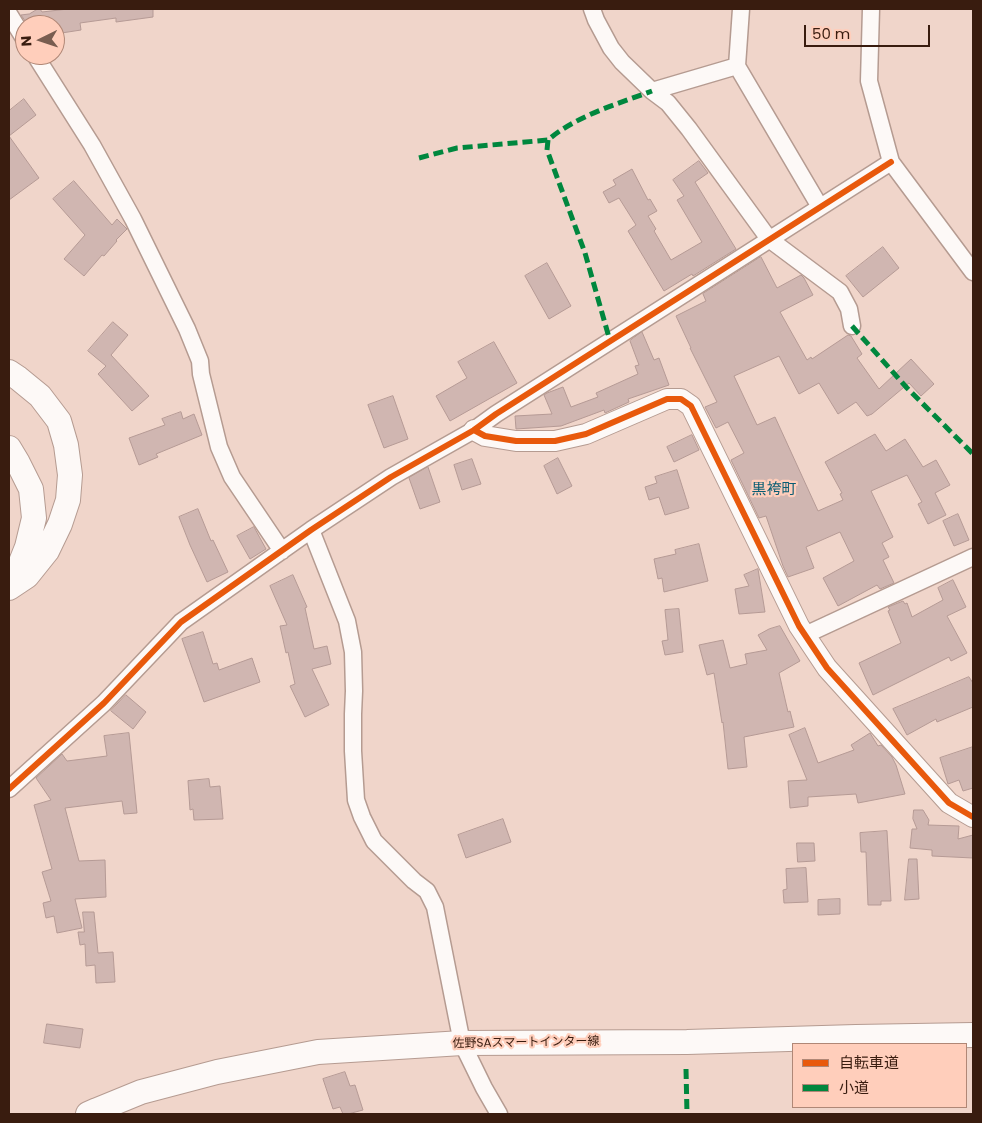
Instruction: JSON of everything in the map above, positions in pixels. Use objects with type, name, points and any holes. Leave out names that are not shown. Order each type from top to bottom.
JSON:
[{"type":"main road","points":[[9,372],[40,396],[59,421],[66,445],[70,475],[68,500],[60,524],[47,551],[27,576],[9,588]]},
{"type":"main road","points":[[9,448],[31,489],[34,518],[27,547],[9,583]]},
{"type":"main road","name":"佐野SAスマートインター線","points":[[88,1114],[141,1092],[217,1072],[318,1052],[462,1043],[686,1042],[866,1036],[973,1035]]},
{"type":"street","points":[[592,9],[611,48],[622,62],[652,91],[668,103],[769,239],[840,292],[849,309],[852,326]]},
{"type":"street","points":[[741,9],[737,66],[820,207]]},
{"type":"street","points":[[871,9],[869,81],[891,162],[973,272]]},
{"type":"street","points":[[41,65],[92,145],[137,227],[187,329],[200,361],[211,419],[219,447],[232,477],[282,552]]},
{"type":"street","points":[[652,91],[737,66]]},
{"type":"street","points":[[9,789],[104,703],[181,622],[311,530],[391,477],[474,430],[496,414],[891,162]]},
{"type":"street","points":[[474,430],[485,436],[516,441],[554,441],[586,434],[666,399],[681,400],[690,406],[799,626],[827,668],[949,803],[973,817]]},
{"type":"street","points":[[311,530],[348,621],[353,652],[353,751],[356,800],[374,841],[414,881],[427,891],[435,907],[462,1043],[499,1114]]},
{"type":"street","points":[[805,635],[973,557]]},
{"type":"building","points":[[38,9],[42,12],[68,9],[153,9],[153,17],[116,22],[116,18],[80,23],[81,30],[65,32],[65,15],[21,15],[29,14]]},
{"type":"building","points":[[24,99],[36,115],[9,136],[9,111]]},
{"type":"building","points":[[9,136],[39,178],[9,200]]},
{"type":"building","points":[[699,161],[708,173],[695,182],[736,249],[693,276],[692,274],[664,291],[628,231],[636,225],[619,198],[609,203],[603,192],[616,185],[613,180],[632,169],[648,200],[650,199],[657,211],[648,216],[656,229],[654,231],[671,260],[702,242],[677,200],[684,196],[673,180]]},
{"type":"building","points":[[74,181],[112,225],[117,219],[127,229],[84,276],[64,259],[85,235],[53,199]]},
{"type":"building","points":[[883,247],[899,268],[863,297],[846,276]]},
{"type":"building","points":[[761,257],[777,288],[801,275],[813,295],[780,312],[807,360],[811,357],[812,359],[848,335],[851,336],[862,354],[857,358],[879,389],[911,359],[934,384],[921,396],[909,383],[872,414],[867,416],[856,402],[838,414],[819,383],[799,394],[779,356],[734,376],[757,425],[775,417],[818,511],[843,500],[840,494],[842,493],[825,462],[875,434],[886,451],[905,439],[923,467],[936,460],[950,485],[935,493],[946,515],[928,524],[918,504],[922,502],[907,475],[871,491],[893,537],[882,543],[889,557],[883,560],[894,583],[880,589],[877,585],[838,606],[823,578],[854,561],[840,532],[806,547],[814,568],[788,577],[766,516],[759,518],[731,460],[744,453],[728,422],[716,428],[705,407],[717,402],[676,316],[706,301],[703,294]]},
{"type":"building","points":[[547,263],[571,306],[549,319],[525,276]]},
{"type":"building","points":[[113,322],[128,335],[111,355],[149,396],[132,411],[98,374],[106,366],[88,351]]},
{"type":"building","points":[[642,332],[654,360],[659,358],[669,385],[628,399],[629,402],[605,413],[604,410],[561,426],[516,429],[515,416],[552,414],[544,395],[547,393],[563,387],[571,407],[598,397],[596,393],[638,374],[635,366],[639,365],[630,341]]},
{"type":"building","points":[[494,342],[517,383],[450,421],[436,396],[467,378],[458,362]]},
{"type":"building","points":[[393,396],[408,439],[384,448],[368,405]]},
{"type":"building","points":[[181,412],[183,419],[194,414],[202,435],[156,454],[158,457],[139,465],[129,438],[165,425],[162,419]]},
{"type":"building","points":[[692,435],[699,450],[674,462],[667,447]]},
{"type":"building","points":[[558,458],[572,486],[557,494],[544,466]]},
{"type":"building","points":[[472,459],[481,484],[462,490],[454,465]]},
{"type":"building","points":[[428,467],[440,502],[420,509],[409,478]]},
{"type":"building","points":[[677,470],[689,508],[665,515],[659,497],[649,500],[645,487],[657,483],[655,477]]},
{"type":"building","points":[[198,509],[211,541],[213,540],[228,572],[207,582],[179,517]]},
{"type":"building","points":[[958,514],[969,540],[954,546],[943,521]]},
{"type":"building","points":[[254,527],[266,549],[250,559],[237,536]]},
{"type":"building","points":[[699,544],[708,581],[664,592],[662,578],[658,579],[654,559],[676,554],[675,550]]},
{"type":"building","points":[[758,569],[765,612],[739,614],[735,589],[749,586],[744,575]]},
{"type":"building","points":[[293,575],[307,607],[305,608],[314,649],[327,646],[331,664],[312,669],[329,705],[305,717],[290,686],[295,684],[280,626],[287,625],[270,586]]},
{"type":"building","points":[[953,580],[966,607],[947,616],[967,653],[951,661],[949,657],[873,695],[859,663],[901,643],[888,607],[903,601],[905,604],[907,603],[912,617],[943,600],[938,588]]},
{"type":"building","points":[[679,609],[683,652],[665,655],[662,641],[668,640],[665,610]]},
{"type":"building","points":[[780,626],[800,661],[779,673],[788,712],[790,711],[794,727],[744,737],[747,767],[728,769],[723,722],[714,673],[707,675],[699,645],[723,640],[730,668],[747,664],[745,654],[767,650],[758,635]]},
{"type":"building","points":[[203,632],[213,664],[217,663],[219,670],[252,658],[260,682],[204,702],[182,639]]},
{"type":"building","points":[[969,677],[973,683],[973,707],[937,722],[936,719],[907,735],[893,709]]},
{"type":"building","points":[[126,695],[146,712],[133,729],[111,711]]},
{"type":"building","points":[[805,728],[818,763],[854,750],[851,745],[870,733],[878,746],[881,745],[892,757],[905,794],[858,803],[856,794],[808,797],[808,806],[790,808],[788,781],[807,780],[789,735]]},
{"type":"building","points":[[129,733],[137,813],[124,814],[122,801],[65,808],[79,861],[105,860],[106,897],[75,899],[82,928],[57,933],[54,916],[46,918],[43,903],[51,901],[42,872],[52,869],[34,805],[51,800],[36,778],[62,754],[67,761],[107,756],[104,736]]},
{"type":"building","points":[[973,747],[973,788],[963,791],[959,780],[948,784],[940,758]]},
{"type":"building","points":[[209,779],[210,787],[220,786],[223,819],[194,820],[193,809],[190,810],[188,781]]},
{"type":"building","points":[[914,810],[923,810],[929,820],[928,825],[959,826],[958,839],[973,835],[973,858],[932,856],[932,850],[910,848],[912,829],[917,829],[913,819]]},
{"type":"building","points":[[503,819],[511,842],[466,858],[458,835]]},
{"type":"building","points":[[887,831],[891,901],[881,901],[881,905],[868,905],[866,852],[861,852],[860,833]]},
{"type":"building","points":[[797,843],[814,843],[815,861],[798,862]]},
{"type":"building","points":[[909,859],[917,859],[919,899],[905,900]]},
{"type":"building","points":[[806,868],[808,902],[784,903],[783,890],[787,889],[786,869]]},
{"type":"building","points":[[840,899],[840,914],[818,915],[818,900]]},
{"type":"building","points":[[83,912],[94,912],[98,953],[113,952],[115,982],[96,983],[95,965],[86,966],[85,944],[80,945],[78,932],[84,932]]},
{"type":"building","points":[[47,1024],[83,1029],[80,1048],[44,1043]]},
{"type":"building","points":[[345,1072],[350,1086],[355,1085],[363,1110],[348,1114],[343,1114],[340,1107],[333,1109],[323,1079]]},
{"type":"marked path","points":[[419,158],[457,148],[548,140],[584,117],[652,91]]},
{"type":"marked path","points":[[548,140],[547,150],[585,253],[610,341]]},
{"type":"marked path","points":[[852,326],[907,388],[973,454]]},
{"type":"marked path","points":[[686,1069],[687,1114]]},
{"type":"cycle path","points":[[9,789],[104,703],[181,622],[311,530],[391,477],[474,430],[496,414],[891,162]]},
{"type":"cycle path","points":[[474,430],[485,436],[516,441],[555,441],[586,434],[667,399],[681,399],[691,406],[799,626],[827,668],[949,803],[973,817]]},
{"type":"district","name":"黒袴町","points":[[774,490]]}]
